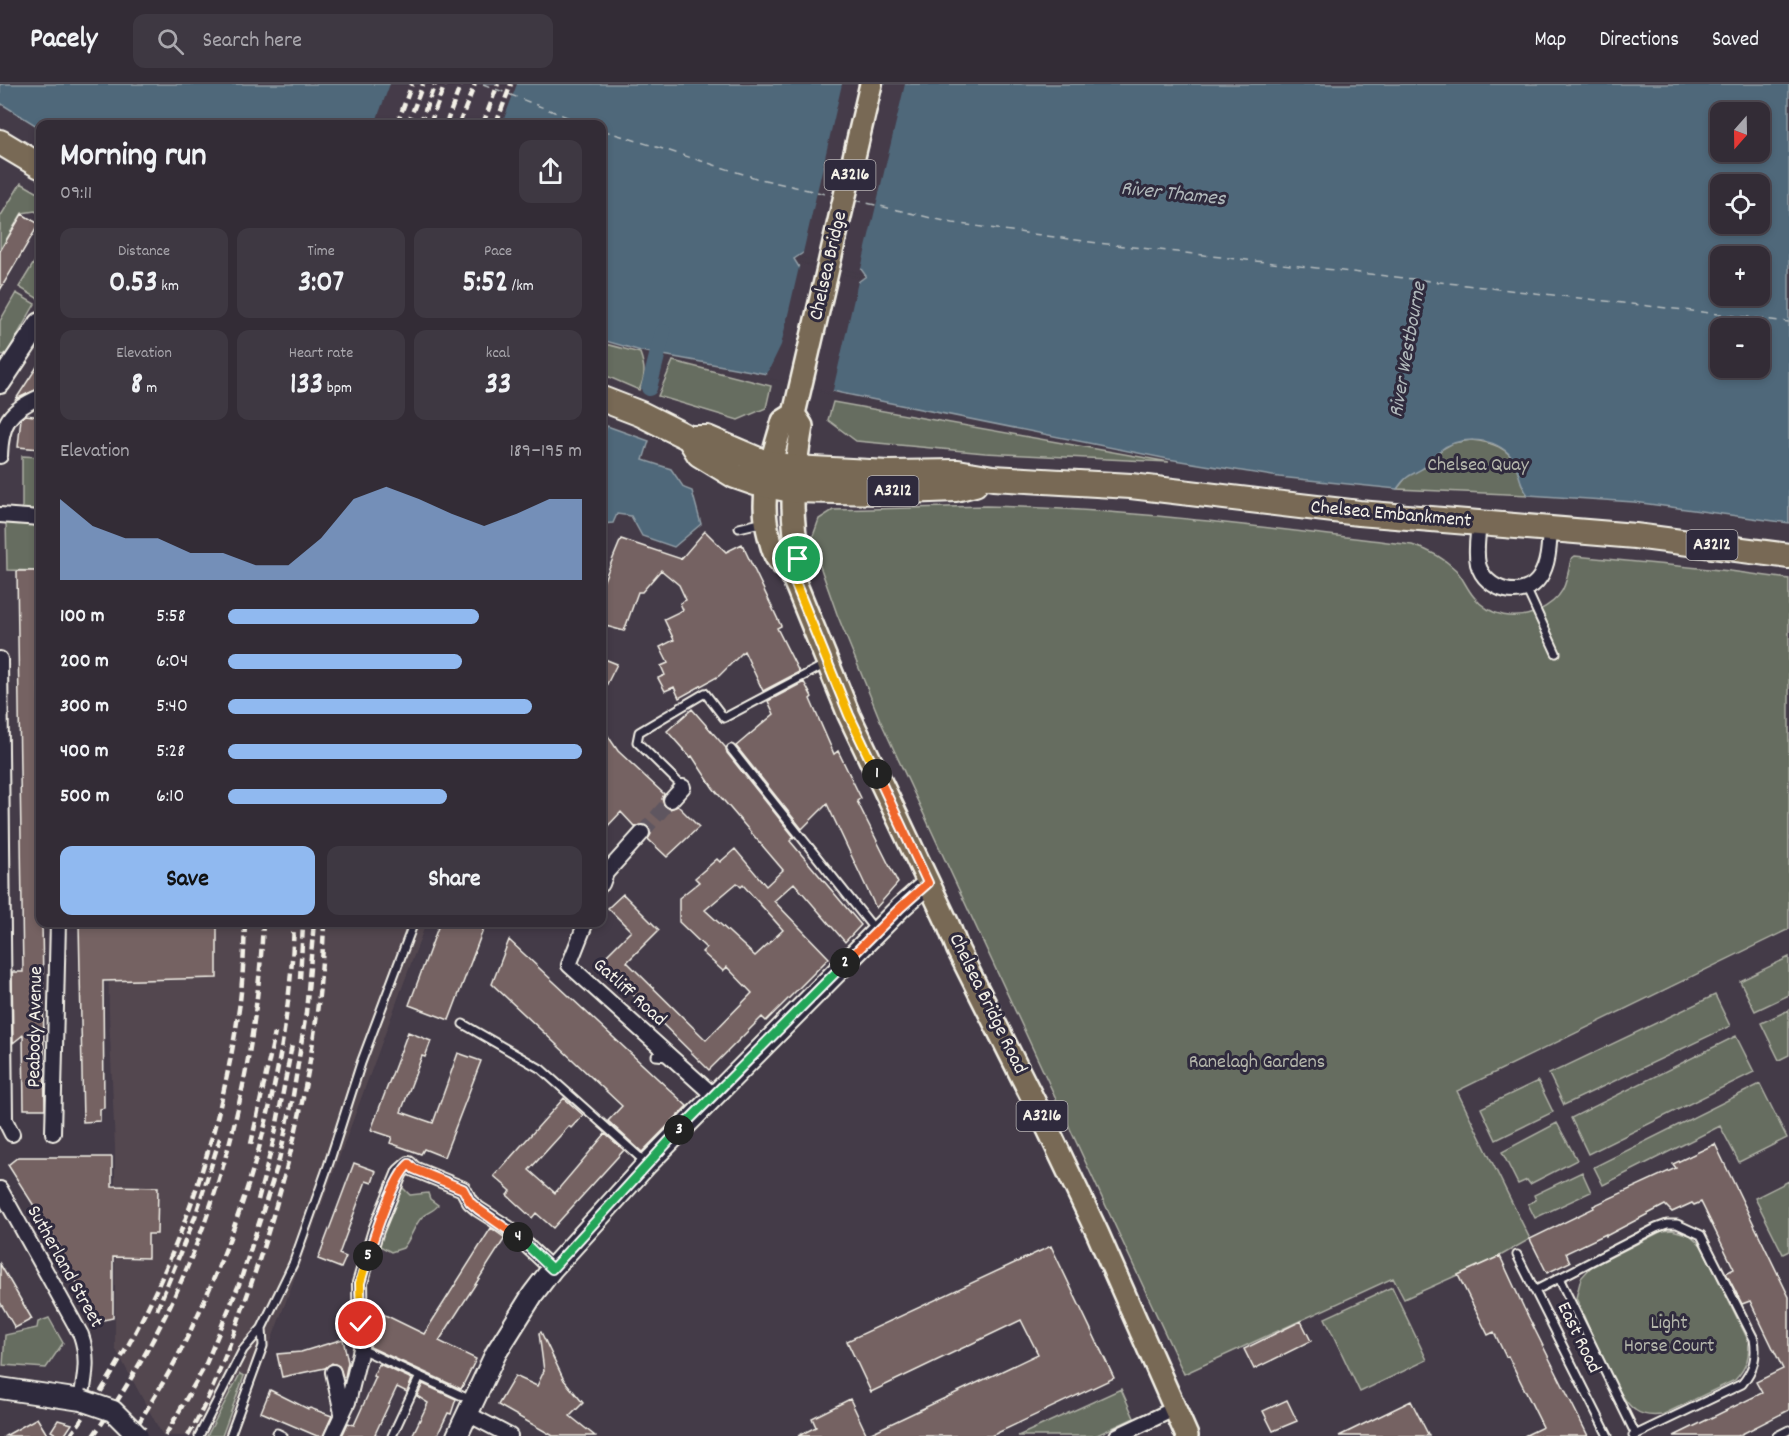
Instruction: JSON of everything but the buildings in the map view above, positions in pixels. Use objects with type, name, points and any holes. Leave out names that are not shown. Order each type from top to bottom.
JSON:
[{"type":"highway","points":[[0,142],[36,164]]},
{"type":"highway","name":"A3212","points":[[606,401],[641,414],[689,438],[707,438],[768,475],[793,479]]},
{"type":"highway","name":"Chelsea Embankment","points":[[793,479],[880,492],[956,489],[993,478],[1131,486],[1359,513],[1550,528],[1789,556]]},
{"type":"main road","name":"Chelsea Bridge","points":[[768,475],[783,420],[794,414],[800,392],[871,84]]},
{"type":"main road","points":[[2,376],[36,329]]},
{"type":"main road","name":"Chelsea Bridge","points":[[793,479],[802,426],[794,414]]},
{"type":"main road","name":"Chelsea Bridge Road","points":[[768,475],[764,510],[776,560],[790,570],[849,715],[948,924],[958,950],[1082,1201],[1187,1436]]},
{"type":"main road","name":"A3216","points":[[790,570],[799,556],[795,540],[793,479]]},
{"type":"main road","points":[[458,1436],[502,1342],[532,1294],[552,1269],[713,1095],[901,907],[928,883]]},
{"type":"main road","points":[[0,1388],[81,1400],[113,1411],[138,1436]]},
{"type":"street","points":[[0,456],[1,437],[8,420],[21,405],[36,399]]},
{"type":"street","points":[[0,515],[36,518]]},
{"type":"street","points":[[1479,523],[1476,555],[1482,574],[1492,584],[1511,591],[1526,588],[1538,580],[1544,571],[1548,558],[1550,528]]},
{"type":"street","points":[[0,659],[3,1120],[12,1134]]},
{"type":"street","points":[[671,800],[683,787]]},
{"type":"street","points":[[606,873],[642,833]]},
{"type":"street","name":"Peabody Avenue","points":[[53,1133],[58,927]]},
{"type":"street","name":"Gatliff Road","points":[[584,927],[569,966],[713,1095]]},
{"type":"street","points":[[332,1436],[348,1402],[361,1349],[360,1283],[376,1230],[400,1172],[409,1164],[414,1169],[463,1189],[470,1202],[508,1228],[552,1269]]},
{"type":"street","name":"Sutherland Street","points":[[0,1190],[81,1335],[86,1349],[87,1364],[81,1400]]},
{"type":"street","points":[[333,1372],[342,1413]]},
{"type":"street","points":[[470,1407],[510,1436]]},
{"type":"street","points":[[1117,1436],[1174,1409]]},
{"type":"lane","points":[[740,528],[756,524],[767,527]]},
{"type":"lane","points":[[1526,588],[1556,653]]},
{"type":"lane","points":[[683,787],[637,742],[639,732],[705,693],[724,718],[828,663]]},
{"type":"lane","points":[[731,749],[877,932]]},
{"type":"lane","points":[[199,1436],[243,1350],[262,1329],[293,1264],[328,1166],[361,1062],[412,927]]},
{"type":"lane","points":[[463,1024],[541,1069],[647,1164]]},
{"type":"lane","name":"Gatliff Road","points":[[656,1056],[671,1057]]},
{"type":"lane","points":[[1536,1290],[1559,1278],[1656,1228],[1667,1224],[1687,1227],[1701,1235],[1754,1339],[1755,1364],[1742,1384],[1634,1435],[1559,1278]]},
{"type":"lane","name":"East Road","points":[[1517,1255],[1608,1436]]},
{"type":"lane","points":[[230,1436],[263,1346],[262,1329]]},
{"type":"lane","points":[[361,1349],[420,1376],[470,1407]]},
{"type":"lane","points":[[392,1436],[420,1376]]},
{"type":"lane","points":[[1777,1436],[1789,1430]]},
{"type":"shaded area","points":[[108,927],[425,927],[236,1436],[163,1436],[115,1348],[115,1147]]},
{"type":"green space","points":[[21,183],[36,192],[36,212],[22,213],[0,250],[0,217]]},
{"type":"green space","points":[[36,259],[36,298],[19,287]]},
{"type":"green space","points":[[16,293],[35,304],[7,353],[3,355],[0,353],[0,321]]},
{"type":"green space","points":[[606,344],[640,353],[644,372],[639,390],[606,376]]},
{"type":"green space","points":[[673,361],[771,386],[766,408],[738,420],[658,396]]},
{"type":"green space","points":[[833,402],[1169,462],[985,453],[856,441],[828,420]]},
{"type":"green space","name":"Chelsea Quay","points":[[1471,440],[1492,444],[1505,450],[1518,468],[1522,485],[1528,495],[1397,489],[1408,475],[1428,466],[1437,453],[1444,448],[1453,443]]},
{"type":"green space","points":[[22,456],[36,457],[36,515],[22,514]]},
{"type":"green space","name":"Ranelagh Gardens","points":[[986,506],[1146,515],[1412,545],[1436,554],[1451,565],[1480,604],[1495,613],[1512,616],[1538,611],[1559,596],[1565,584],[1571,559],[1575,556],[1789,579],[1789,929],[1457,1091],[1530,1239],[1500,1256],[1404,1299],[1393,1278],[1184,1374],[880,720],[837,614],[814,549],[813,536],[819,519],[833,510]]},
{"type":"green space","points":[[6,520],[36,520],[36,571],[7,570]]},
{"type":"green space","points":[[1789,957],[1789,995],[1755,1011],[1740,981]]},
{"type":"green space","points":[[1715,995],[1730,1026],[1564,1105],[1549,1074]]},
{"type":"green space","points":[[1789,1010],[1789,1055],[1779,1060],[1761,1023]]},
{"type":"green space","points":[[1736,1036],[1754,1072],[1588,1154],[1571,1118]]},
{"type":"green space","points":[[1538,1081],[1553,1112],[1496,1140],[1481,1108]]},
{"type":"green space","points":[[1760,1084],[1787,1138],[1739,1162],[1720,1126],[1603,1185],[1594,1167]]},
{"type":"green space","points":[[1557,1123],[1577,1160],[1530,1184],[1527,1180],[1518,1184],[1502,1152]]},
{"type":"green space","points":[[1582,1172],[1591,1192],[1535,1218],[1528,1204],[1536,1200],[1534,1195]]},
{"type":"green space","points":[[1789,1181],[1789,1251],[1783,1254],[1755,1198]]},
{"type":"green space","points":[[401,1186],[410,1195],[428,1193],[430,1199],[438,1205],[419,1220],[403,1248],[391,1252],[376,1244]]},
{"type":"green space","name":"Light Horse Court","points":[[1672,1230],[1690,1235],[1701,1245],[1747,1338],[1748,1355],[1745,1365],[1735,1380],[1662,1415],[1648,1415],[1635,1410],[1619,1391],[1576,1298],[1581,1278],[1591,1267],[1662,1231]]},
{"type":"green space","points":[[1392,1287],[1427,1360],[1360,1392],[1325,1318]]},
{"type":"green space","points":[[49,1318],[63,1343],[46,1368],[3,1365],[5,1335],[37,1328],[38,1322]]},
{"type":"green space","points":[[240,1374],[244,1376],[222,1436],[207,1436]]},
{"type":"green space","points":[[1121,1389],[1134,1418],[1095,1436],[1018,1436]]},
{"type":"water","points":[[0,84],[1789,84],[1789,523],[1634,502],[1528,495],[1524,490],[1515,463],[1508,453],[1501,447],[1483,441],[1464,441],[1446,447],[1438,452],[1428,465],[1404,480],[1397,489],[1279,477],[1168,459],[841,393],[767,374],[641,351],[606,341],[606,120],[36,120],[36,126],[0,103]],"holes":[[[803,253],[861,269],[866,276],[858,282],[799,267],[794,259]]]},
{"type":"water","points":[[607,426],[649,441],[643,460],[671,469],[684,488],[692,491],[701,524],[674,547],[642,536],[631,516],[617,514],[613,523],[606,524]]},
{"type":"pier","points":[[390,84],[517,84],[504,120],[376,120]]},
{"type":"pier","points":[[842,84],[905,84],[860,273],[802,257]]},
{"type":"pier","points":[[800,263],[859,277],[832,394],[769,378],[767,374],[781,345]]},
{"type":"waterway","points":[[649,388],[663,332]]},
{"type":"ferry route","points":[[483,84],[575,120]]},
{"type":"ferry route","points":[[606,131],[756,178],[834,196]]},
{"type":"ferry route","points":[[854,200],[953,223],[1098,243],[1789,322]]},
{"type":"tunnel","points":[[642,833],[671,800]]},
{"type":"railway","points":[[398,120],[412,84]]},
{"type":"railway","points":[[410,120],[423,84]]},
{"type":"railway","points":[[422,120],[435,84]]},
{"type":"railway","points":[[432,120],[445,84]]},
{"type":"railway","points":[[448,120],[461,84]]},
{"type":"railway","points":[[461,120],[475,84]]},
{"type":"railway","points":[[484,120],[498,84]]},
{"type":"railway","points":[[498,120],[511,84]]},
{"type":"railway","points":[[70,1436],[132,1339],[158,1287],[200,1177],[229,1065],[240,998],[245,927]]},
{"type":"railway","points":[[93,1436],[131,1379],[164,1319],[192,1256],[215,1192],[234,1126],[248,1058],[258,990],[263,927]]},
{"type":"railway","points":[[131,1436],[177,1358],[202,1306],[243,1201],[260,1146],[273,1091],[283,1036],[294,927]]},
{"type":"railway","points":[[300,979],[303,927]]},
{"type":"railway","points":[[165,1436],[205,1366],[218,1335],[240,1282],[278,1164],[292,1102],[306,1013],[314,927]]},
{"type":"railway","points":[[188,1436],[214,1384],[235,1329],[277,1202],[309,1064],[316,1018],[324,927]]},
{"type":"railway","points":[[251,1144],[275,1033]]},
{"type":"railway","points":[[258,1200],[274,1139],[292,1045]]},
{"type":"railway","points":[[157,1310],[195,1217],[220,1138]]},
{"type":"route","points":[[361,1324],[360,1283],[376,1230],[400,1172],[409,1164],[414,1169],[463,1189],[470,1202],[508,1228],[552,1269],[713,1095],[901,907],[928,883],[849,715],[790,570],[798,559]]},
{"type":"water label","name":"River Thames","points":[[1173,195]]},
{"type":"water label","name":"River Westbourne","points":[[1409,350]]}]
